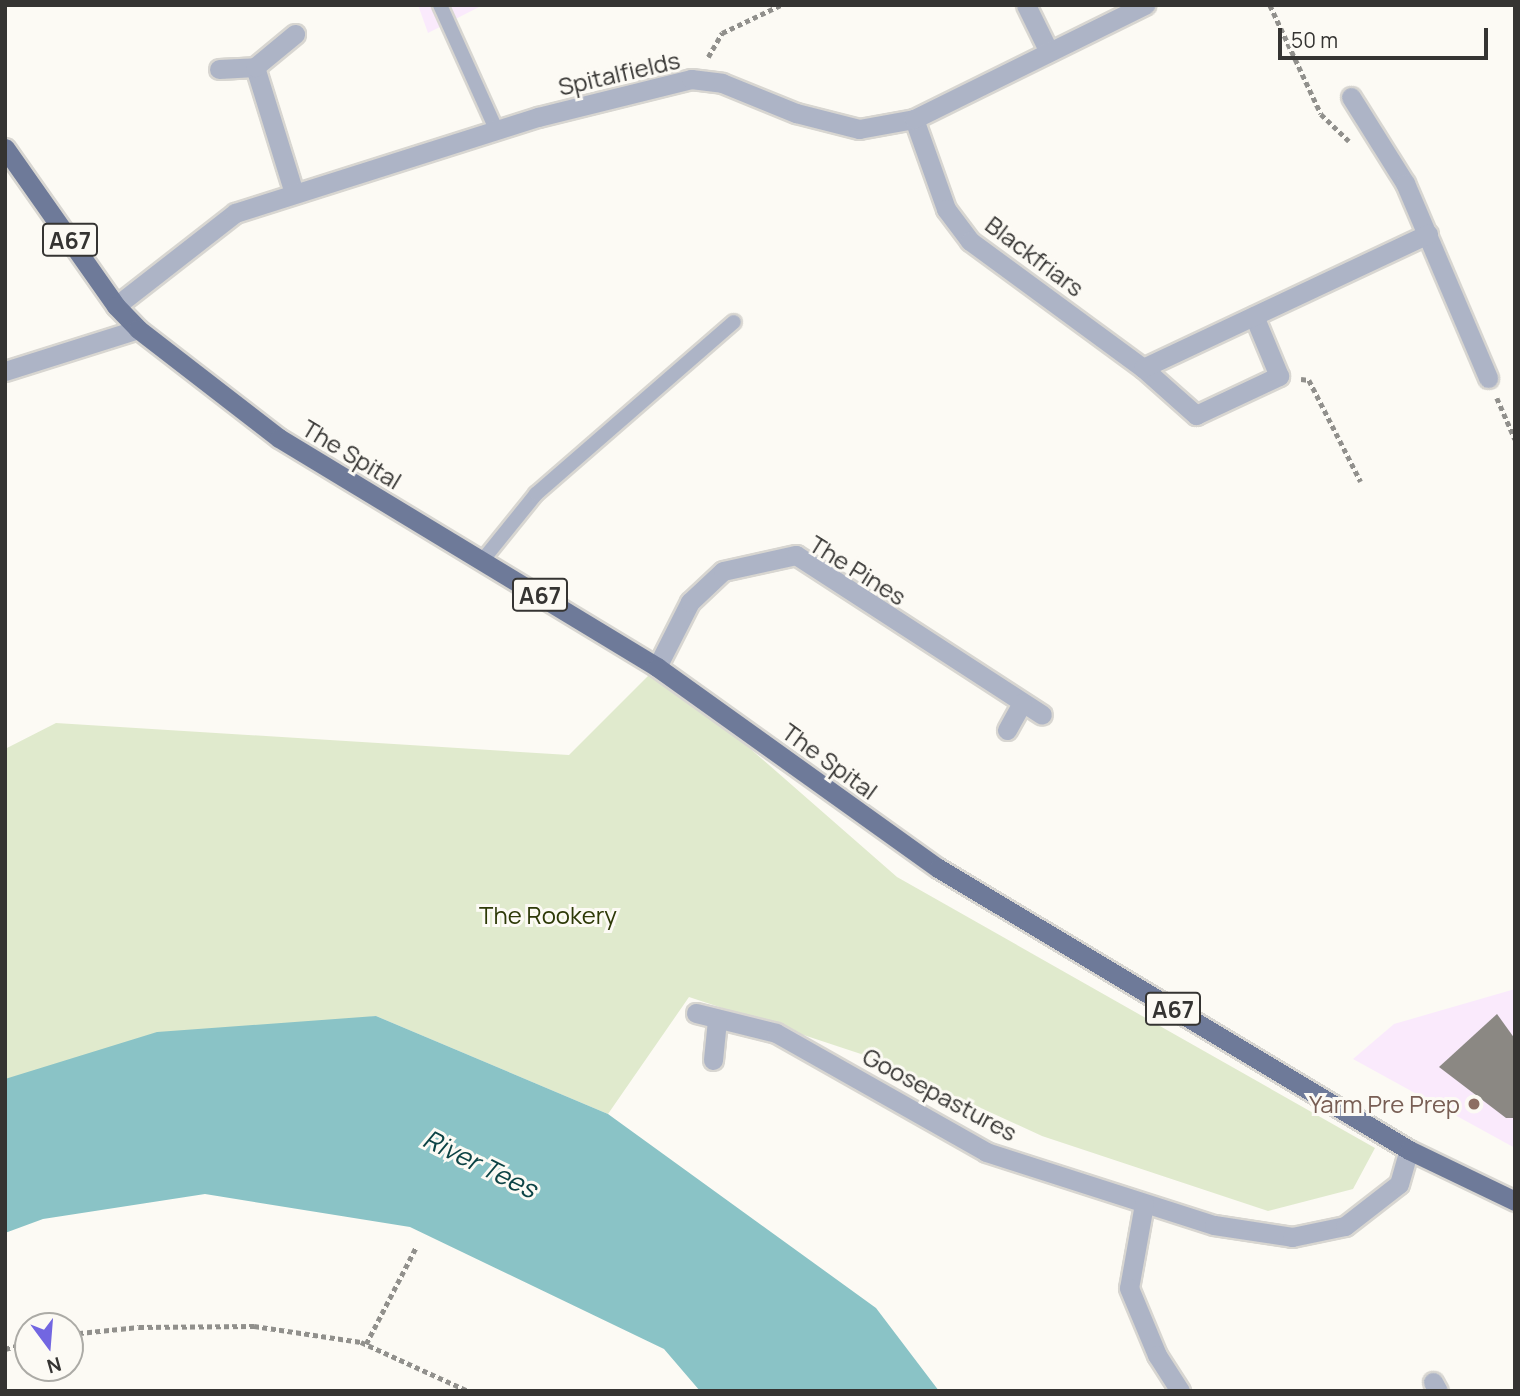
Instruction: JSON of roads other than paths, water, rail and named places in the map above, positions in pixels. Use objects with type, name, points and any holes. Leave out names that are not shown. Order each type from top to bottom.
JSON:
[{"type":"main road","name":"A67","points":[[5,148],[116,306],[138,329]]},
{"type":"main road","name":"The Spital","points":[[138,329],[279,438],[657,667],[937,868],[1409,1150],[1515,1201]]},
{"type":"street","points":[[1026,5],[1049,52]]},
{"type":"street","name":"Spitalfields","points":[[116,306],[234,213],[496,130],[696,80],[722,83],[796,113],[859,129],[914,119],[1145,5]]},
{"type":"street","points":[[219,69],[255,67],[295,34]]},
{"type":"street","points":[[255,67],[294,193]]},
{"type":"street","points":[[1351,97],[1405,183],[1488,378]]},
{"type":"street","name":"Blackfriars","points":[[914,119],[946,209],[970,240],[1143,368],[1196,415],[1279,376],[1254,316]]},
{"type":"street","points":[[1143,368],[1428,234]]},
{"type":"street","points":[[5,371],[138,329]]},
{"type":"street","name":"The Pines","points":[[657,667],[690,602],[723,571],[796,555],[1042,715]]},
{"type":"street","points":[[1007,730],[1022,703]]},
{"type":"street","name":"Goosepastures","points":[[696,1013],[776,1032],[986,1152],[1214,1226],[1292,1237],[1345,1226],[1399,1184],[1409,1150]]},
{"type":"street","points":[[713,1060],[717,1020]]},
{"type":"street","points":[[1144,1204],[1129,1288],[1157,1355],[1180,1391]]},
{"type":"lane","points":[[440,5],[496,130]]},
{"type":"lane","points":[[482,561],[544,486],[734,322]]},
{"type":"water","name":"River Tees","points":[[376,1016],[608,1114],[876,1308],[939,1391],[700,1391],[664,1349],[410,1227],[205,1194],[43,1219],[5,1233],[5,1079],[157,1032]]},
{"type":"place","name":"Yarm Pre Prep","points":[[1474,1104]]},
{"type":"park label","name":"The Rookery","points":[[548,915]]}]
